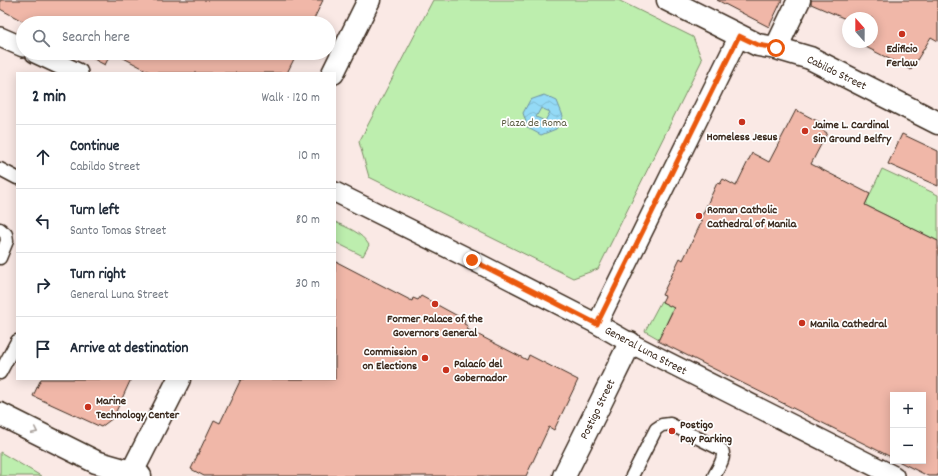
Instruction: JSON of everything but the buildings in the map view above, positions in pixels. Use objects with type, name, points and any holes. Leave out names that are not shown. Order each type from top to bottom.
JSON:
[{"type":"street","points":[[333,72],[369,0]]},
{"type":"street","name":"Cabildo Street","points":[[668,0],[758,45],[776,48],[810,58],[938,123]]},
{"type":"street","points":[[776,48],[799,0]]},
{"type":"street","points":[[597,324],[739,36]]},
{"type":"street","points":[[0,37],[16,44]]},
{"type":"street","points":[[50,60],[76,72]]},
{"type":"street","name":"General Luna Street","points":[[336,192],[472,260],[597,324],[630,343],[894,476]]},
{"type":"street","name":"Postigo Street","points":[[564,476],[630,343]]},
{"type":"street","points":[[0,414],[96,462],[134,475],[178,380]]},
{"type":"lane","points":[[0,169],[16,177]]},
{"type":"lane","points":[[0,229],[6,234],[7,241],[0,258]]},
{"type":"lane","points":[[0,373],[16,343]]},
{"type":"lane","points":[[632,476],[656,429],[662,425],[670,424],[722,450],[723,456],[714,476]]},
{"type":"green space","name":"Plaza de Roma","points":[[433,0],[618,0],[693,37],[702,60],[598,269],[573,278],[369,177],[359,142]]},
{"type":"green space","points":[[882,169],[938,195],[938,241],[865,205]]},
{"type":"green space","points":[[336,222],[354,231],[366,241],[369,245],[363,256],[336,242]]},
{"type":"green space","points":[[661,301],[674,307],[659,339],[645,331]]},
{"type":"green space","points":[[0,452],[41,476],[0,476]]},
{"type":"water","points":[[544,95],[557,101],[563,116],[556,129],[541,135],[528,128],[523,113],[530,100]],"holes":[[[541,108],[550,112],[545,121],[536,117]]]},
{"type":"place","name":"Edificio Ferlaw","points":[[902,34]]},
{"type":"place","name":"Homeless Jesus","points":[[742,122]]},
{"type":"place","name":"Jaime L. Cardinal Sin Ground Belfry","points":[[805,131]]},
{"type":"place","name":"Roman Catholic Cathedral of Manila","points":[[699,216]]},
{"type":"place","name":"Former Palace of the Governors General","points":[[435,304]]},
{"type":"place","name":"Manila Cathedral","points":[[802,323]]},
{"type":"place","name":"Commission on Elections","points":[[425,358]]},
{"type":"place","name":"Palacío del Gobernador","points":[[446,370]]},
{"type":"place","name":"Marine Technology Center","points":[[88,407]]},
{"type":"place","name":"Postigo Pay Parking","points":[[672,431]]},
{"type":"route","points":[[472,260],[597,324],[739,36],[758,45],[776,48]]}]
